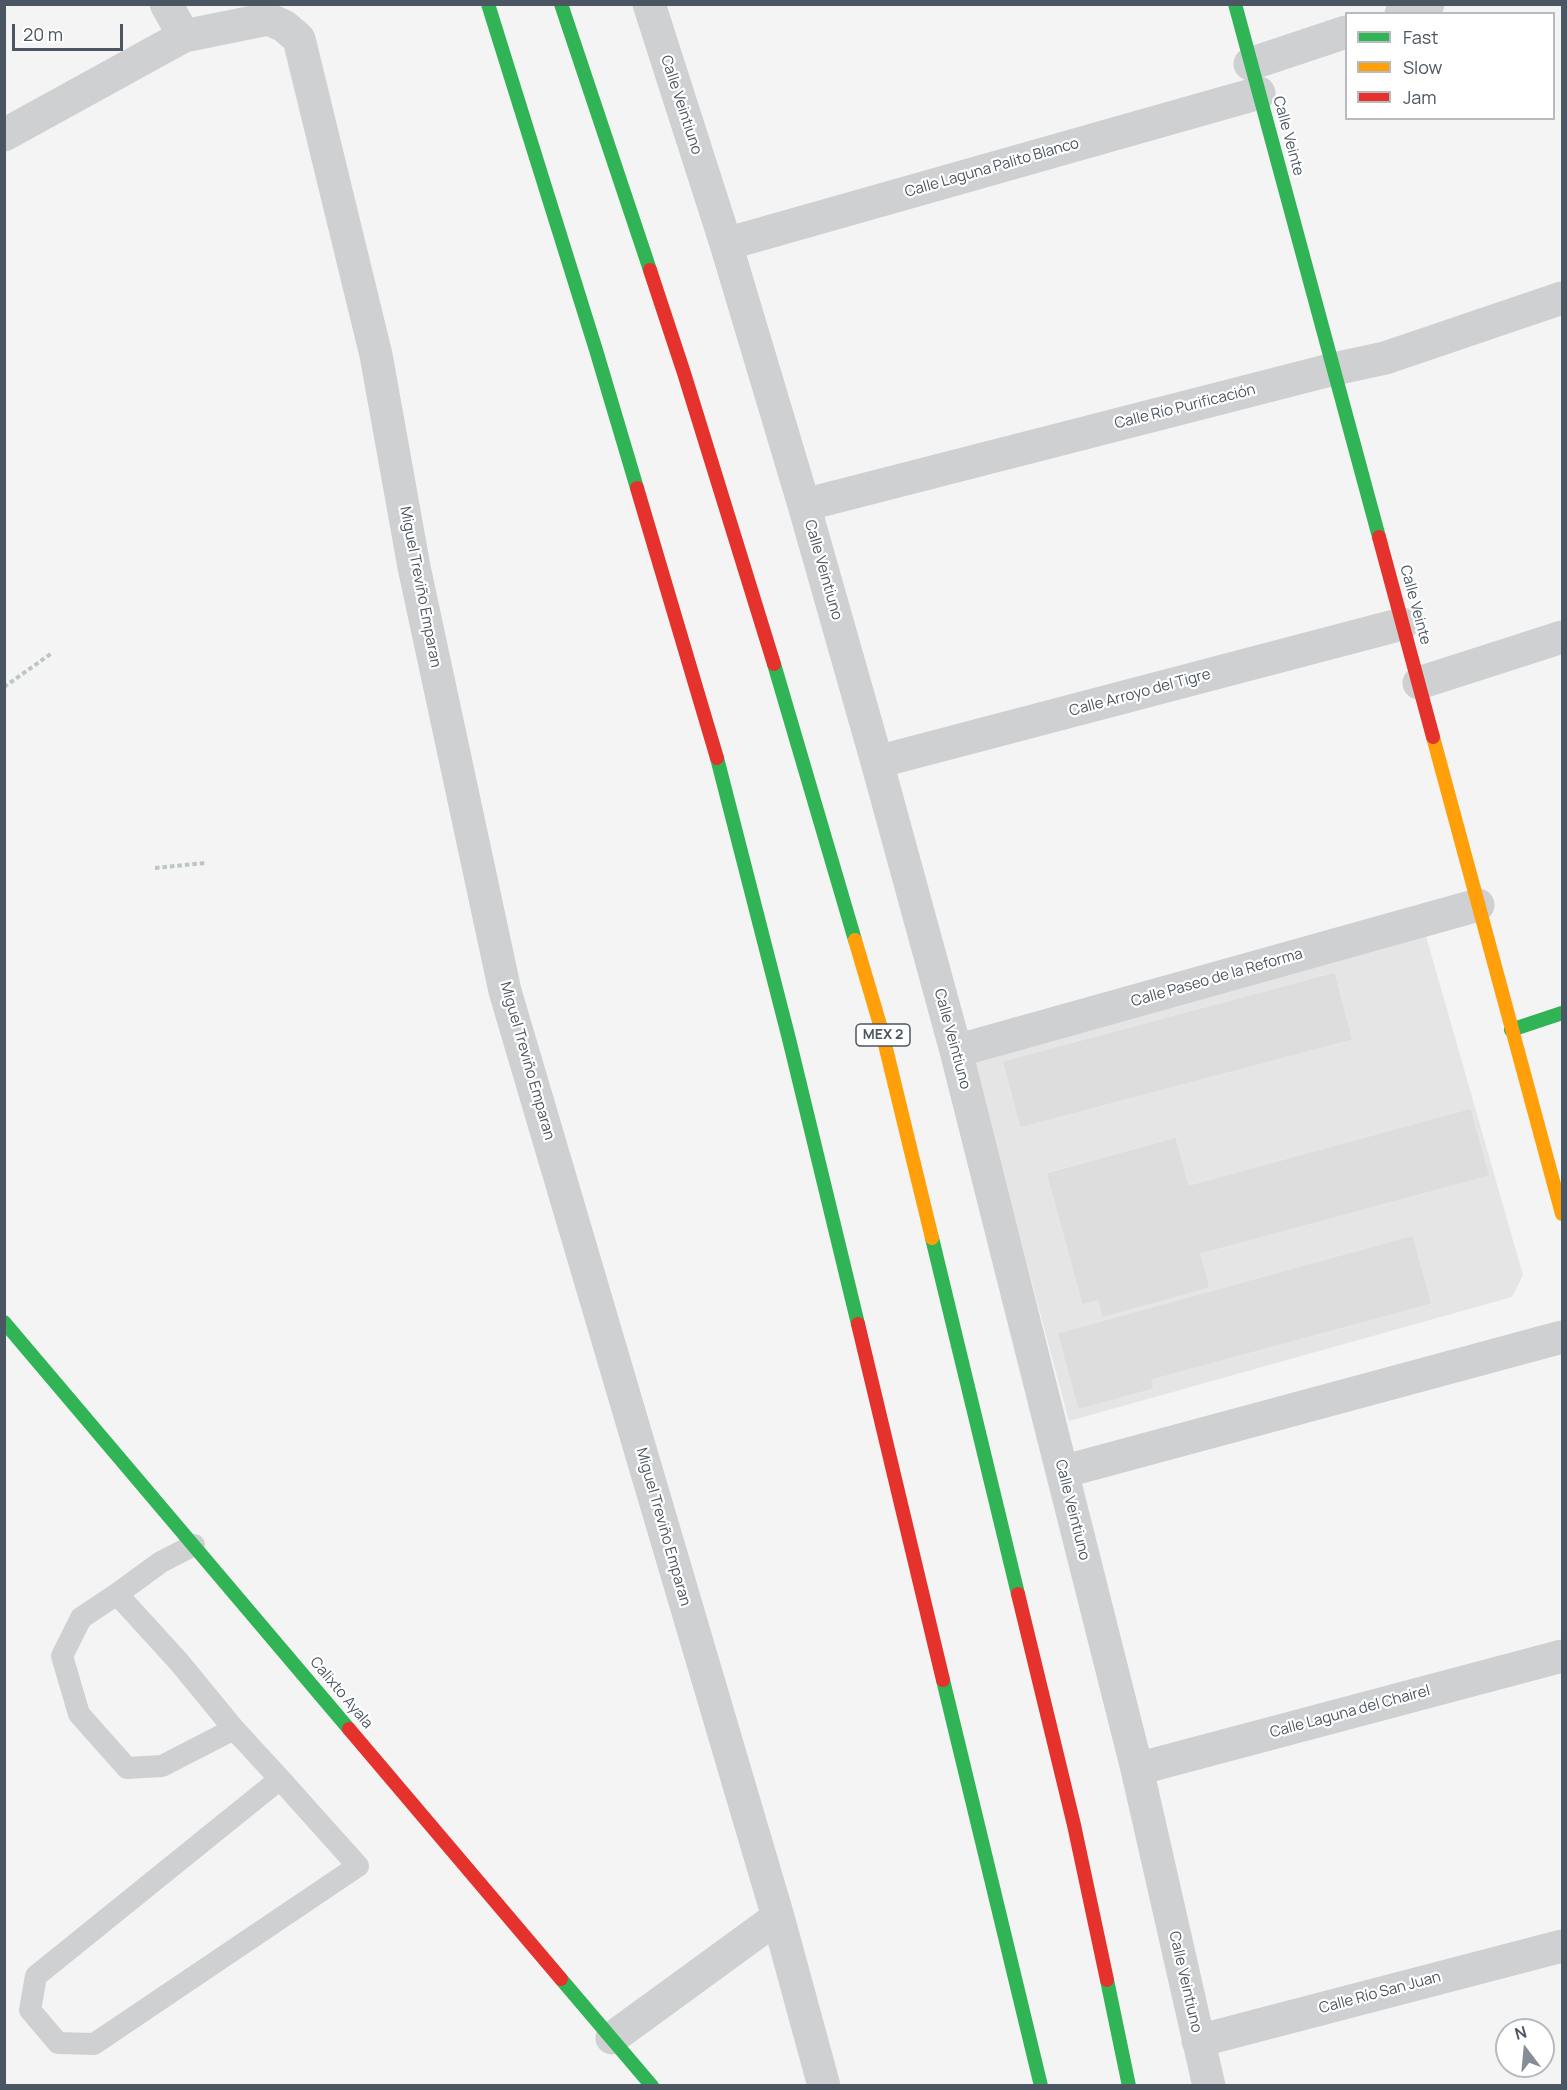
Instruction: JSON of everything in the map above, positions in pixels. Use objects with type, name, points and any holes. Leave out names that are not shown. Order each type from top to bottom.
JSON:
[{"type":"main road","points":[[488,4],[596,350],[721,773],[791,1050],[1041,2085]]},
{"type":"main road","name":"MEX 2","points":[[561,4],[691,395],[802,755],[881,1028],[1071,1813],[1129,2085]]},
{"type":"main road","name":"Calle Veinte","points":[[1235,4],[1511,1030],[1559,1189],[1563,1214]]},
{"type":"main road","points":[[1511,1030],[1563,1013]]},
{"type":"main road","name":"Calixto Ayala","points":[[4,1322],[652,2085]]},
{"type":"street","points":[[4,135],[184,36],[166,4]]},
{"type":"street","name":"Calle Veintiuno","points":[[649,4],[726,244],[804,505],[956,1051],[1137,1769],[1209,2085]]},
{"type":"street","points":[[1406,12],[1428,4]]},
{"type":"street","name":"Miguel Treviño Emparan","points":[[184,36],[268,19],[284,26],[299,39],[376,356],[414,567],[505,991],[778,1917],[824,2085]]},
{"type":"street","name":"Calle Laguna Palito Blanco","points":[[726,244],[1255,78],[1345,33]]},
{"type":"street","name":"Calle Río Purificación","points":[[804,505],[1334,369],[1385,358],[1563,298]]},
{"type":"street","name":"Calle Arroyo del Tigre","points":[[877,762],[1402,624]]},
{"type":"street","points":[[1419,684],[1563,637]]},
{"type":"street","name":"Calle Paseo de la Reforma","points":[[956,1051],[1478,905]]},
{"type":"street","points":[[1062,1472],[1563,1337]]},
{"type":"street","name":"Calle Laguna del Chairel","points":[[1137,1769],[1563,1656]]},
{"type":"street","points":[[612,2038],[778,1917]]},
{"type":"street","name":"Calle Río San Juan","points":[[1198,2041],[1563,1946]]},
{"type":"lane","points":[[194,1545],[161,1562],[81,1618],[62,1656],[79,1714],[127,1768],[162,1766],[234,1729]]},
{"type":"lane","points":[[117,1594],[179,1662],[234,1729],[280,1779],[358,1866],[94,2044],[58,2043],[30,2010],[36,1976],[280,1779]]},
{"type":"path","points":[[4,687],[52,653]]},
{"type":"path","points":[[155,868],[205,862]]},
{"type":"shaded area","points":[[1426,936],[1523,1275],[1512,1297],[1069,1421],[973,1062]]},
{"type":"building","points":[[1335,972],[1353,1040],[1020,1128],[1002,1061]]},
{"type":"building","points":[[1471,1108],[1490,1176],[1201,1254],[1210,1288],[1102,1318],[1098,1301],[1082,1305],[1046,1173],[1176,1137],[1189,1185]]},
{"type":"building","points":[[1413,1235],[1432,1304],[1152,1380],[1154,1389],[1078,1410],[1057,1333]]},
{"type":"traffic: fast","points":[[488,4],[637,488]]},
{"type":"traffic: fast","points":[[561,4],[650,270]]},
{"type":"traffic: fast","points":[[1235,4],[1379,537]]},
{"type":"traffic: fast","points":[[774,664],[855,940]]},
{"type":"traffic: fast","points":[[717,758],[789,1039],[858,1324]]},
{"type":"traffic: fast","points":[[1511,1030],[1562,1013]]},
{"type":"traffic: fast","points":[[932,1238],[1018,1594]]},
{"type":"traffic: fast","points":[[4,1322],[349,1729]]},
{"type":"traffic: fast","points":[[943,1680],[1041,2086]]},
{"type":"traffic: fast","points":[[561,1979],[652,2086]]},
{"type":"traffic: fast","points":[[1107,1980],[1129,2086]]},
{"type":"traffic: slow","points":[[1433,737],[1562,1214]]},
{"type":"traffic: slow","points":[[855,940],[881,1028],[932,1238]]},
{"type":"traffic: jam","points":[[650,270],[774,664]]},
{"type":"traffic: jam","points":[[637,488],[717,758]]},
{"type":"traffic: jam","points":[[1379,537],[1433,737]]},
{"type":"traffic: jam","points":[[858,1324],[943,1680]]},
{"type":"traffic: jam","points":[[1018,1594],[1074,1825],[1107,1980]]},
{"type":"traffic: jam","points":[[349,1729],[561,1979]]}]
